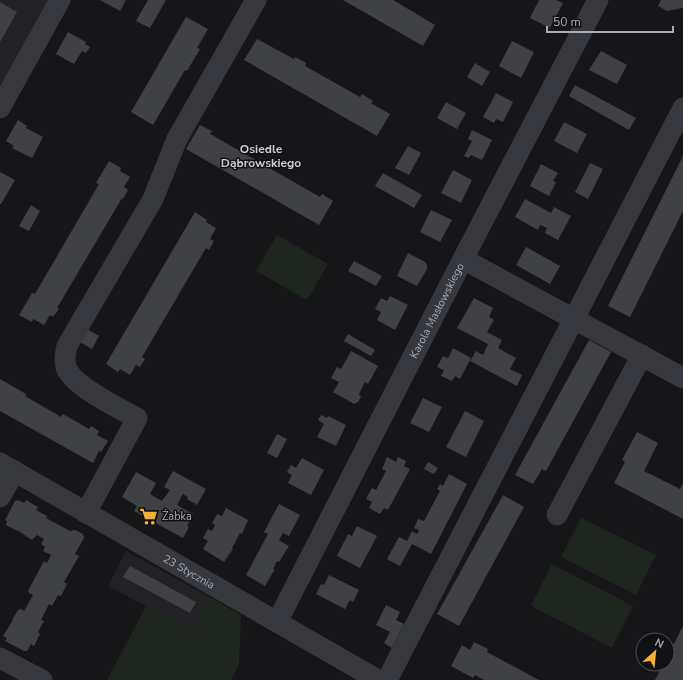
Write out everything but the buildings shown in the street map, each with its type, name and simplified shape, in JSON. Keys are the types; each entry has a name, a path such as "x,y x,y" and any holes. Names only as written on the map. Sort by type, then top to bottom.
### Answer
{"street":[{"path":"0,108 60,0"},
{"path":"86,513 137,418 88,390 75,380 66,368 64,356 68,346 153,199 177,139 256,0"},
{"name":"Karola Masłowskiego","path":"277,622 598,0"},
{"path":"387,680 683,108"},
{"path":"463,259 683,378"},
{"path":"557,514 642,355"},
{"path":"0,497 7,467"},
{"name":"23 Stycznia","path":"7,467 378,680"},
{"path":"0,658 42,680"}],"shaded area":[{"path":"0,0 50,0 0,89"},
{"path":"277,235 328,264 307,300 256,271"},
{"path":"581,518 656,555 636,595 561,557"},
{"path":"126,551 208,596 190,630 108,586"},
{"path":"552,564 633,606 612,648 531,606"},
{"path":"208,596 241,615 239,664 231,680 107,680 146,606 190,630"}],"place":[{"name":"Żabka","path":"149,516"}],"district":[{"name":"Osiedle Dąbrowskiego","path":"261,156"}]}
